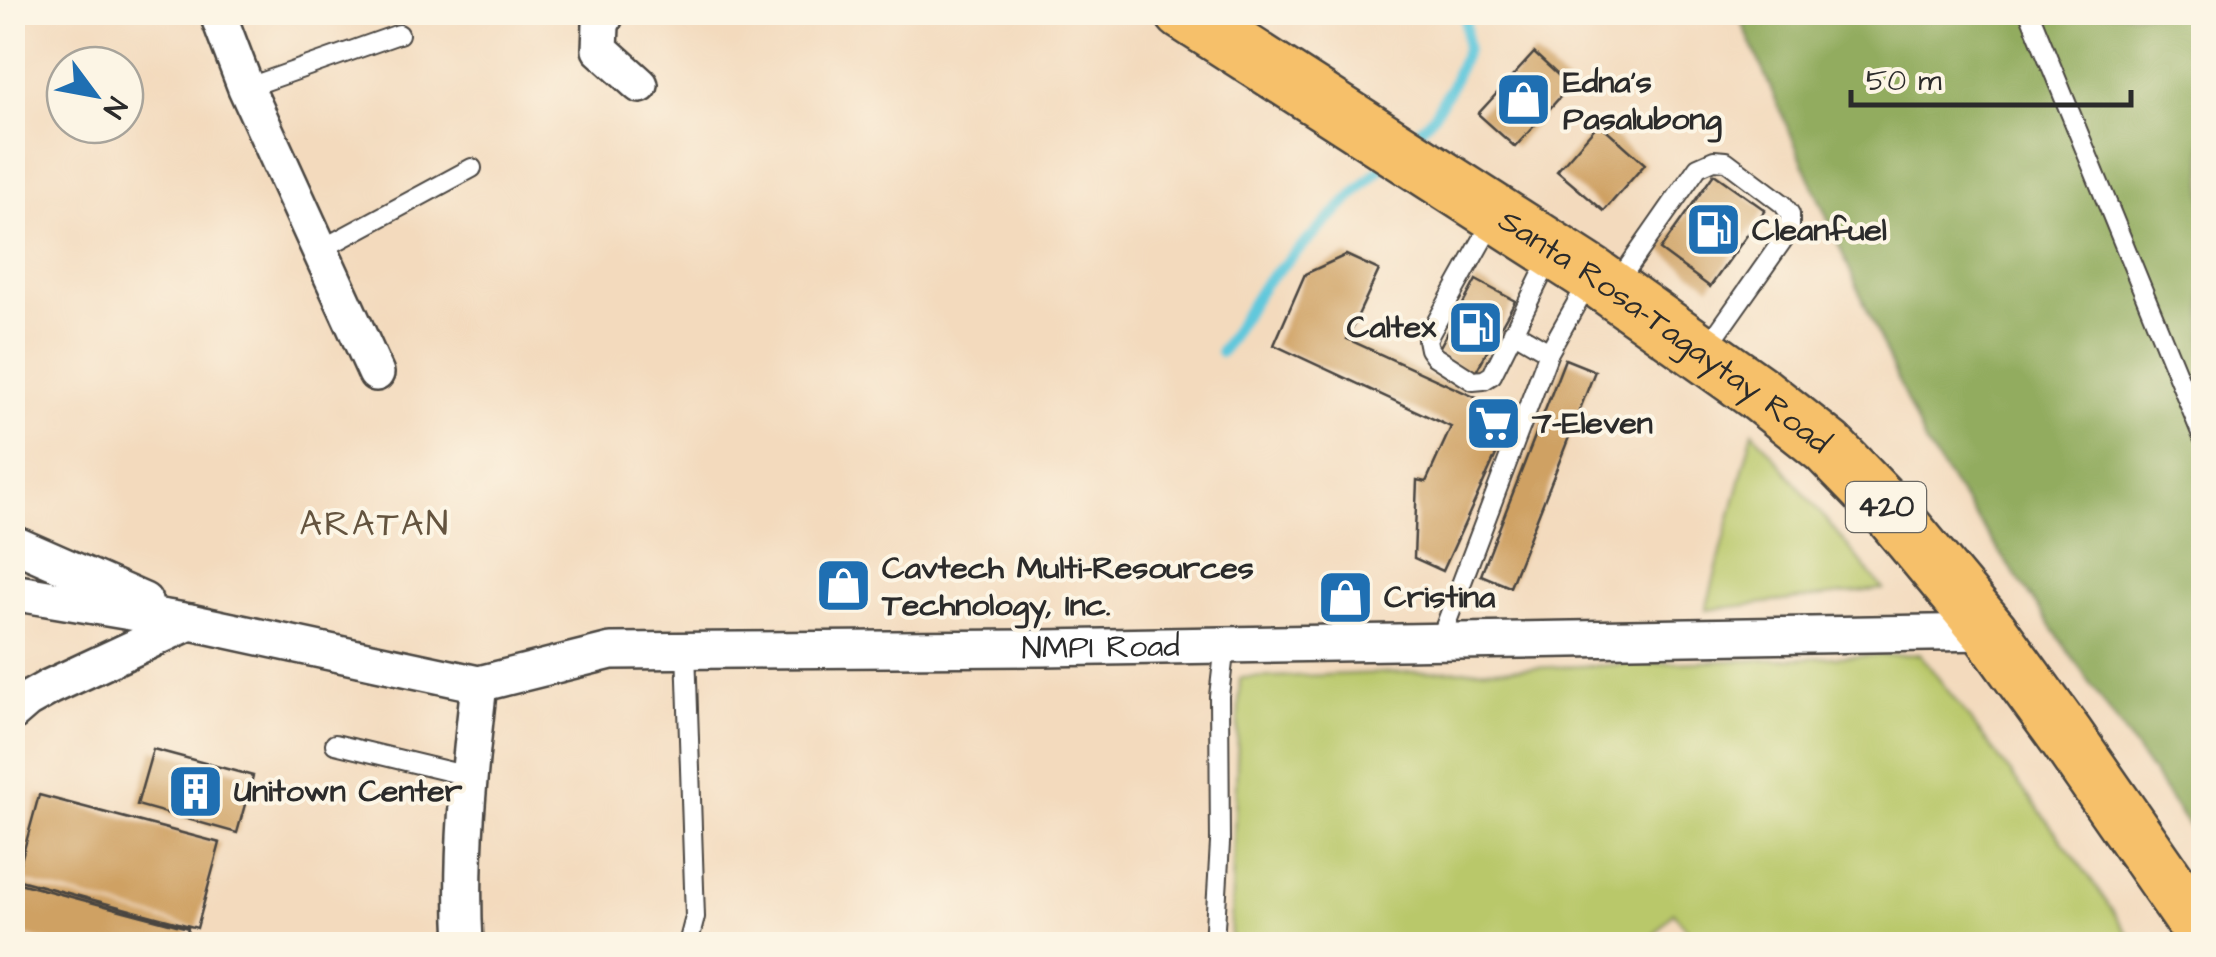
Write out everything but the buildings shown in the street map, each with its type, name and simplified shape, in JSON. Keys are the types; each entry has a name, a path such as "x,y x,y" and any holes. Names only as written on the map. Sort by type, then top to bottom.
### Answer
{"main road":[{"name":"Santa Rosa-Tagaytay Road","path":"1183,12 1586,272 1703,353 1828,448 1892,514 1990,632 2204,935"}],"street":[{"path":"217,12 246,88 376,373"},
{"path":"607,12 601,25 600,49 640,84"},
{"path":"12,543 190,622"},
{"path":"12,592 190,622 479,684 464,845 465,944"},
{"path":"12,714 26,700 50,687 190,622"},
{"name":"NMPI Road","path":"479,684 610,651 1990,632"}],"lane":[{"path":"2029,12 2202,432"},
{"path":"246,88 399,34"},
{"path":"1478,202 1428,339 1434,356 1474,381 1492,375 1513,331 1586,272 1698,167 1714,160 1726,161 1783,204 1790,214 1790,230 1703,353"},
{"path":"320,250 472,168"},
{"path":"1440,640 1549,352 1586,272"},
{"path":"1513,331 1549,352"},
{"path":"1214,944 1220,843 1219,696 1225,645"},
{"path":"686,650 696,917 688,944"},
{"path":"335,744 468,776"}],"green space":[{"path":"1738,13 2203,13 2203,847 1926,445"},
{"path":"1753,431 1883,589 1706,610"},
{"path":"1920,654 2088,875 2135,944 1699,944 1673,912 1646,944 1230,944 1240,678"}],"waterway":[{"path":"1409,140 1432,117 1450,89 1467,48 1465,12"},
{"path":"1221,352 1264,284 1389,160"}],"place":[{"name":"Edna's Pasalubong","path":"1524,100"},
{"name":"Cleanfuel","path":"1713,230"},
{"name":"Caltex","path":"1475,327"},
{"name":"7-Eleven","path":"1493,423"},
{"name":"Cavtech Multi-Resources Technology, Inc.","path":"843,586"},
{"name":"Cristina","path":"1345,597"},
{"name":"Unitown Center","path":"195,791"}],"district":[{"name":"ARATAN","path":"375,524"}]}
